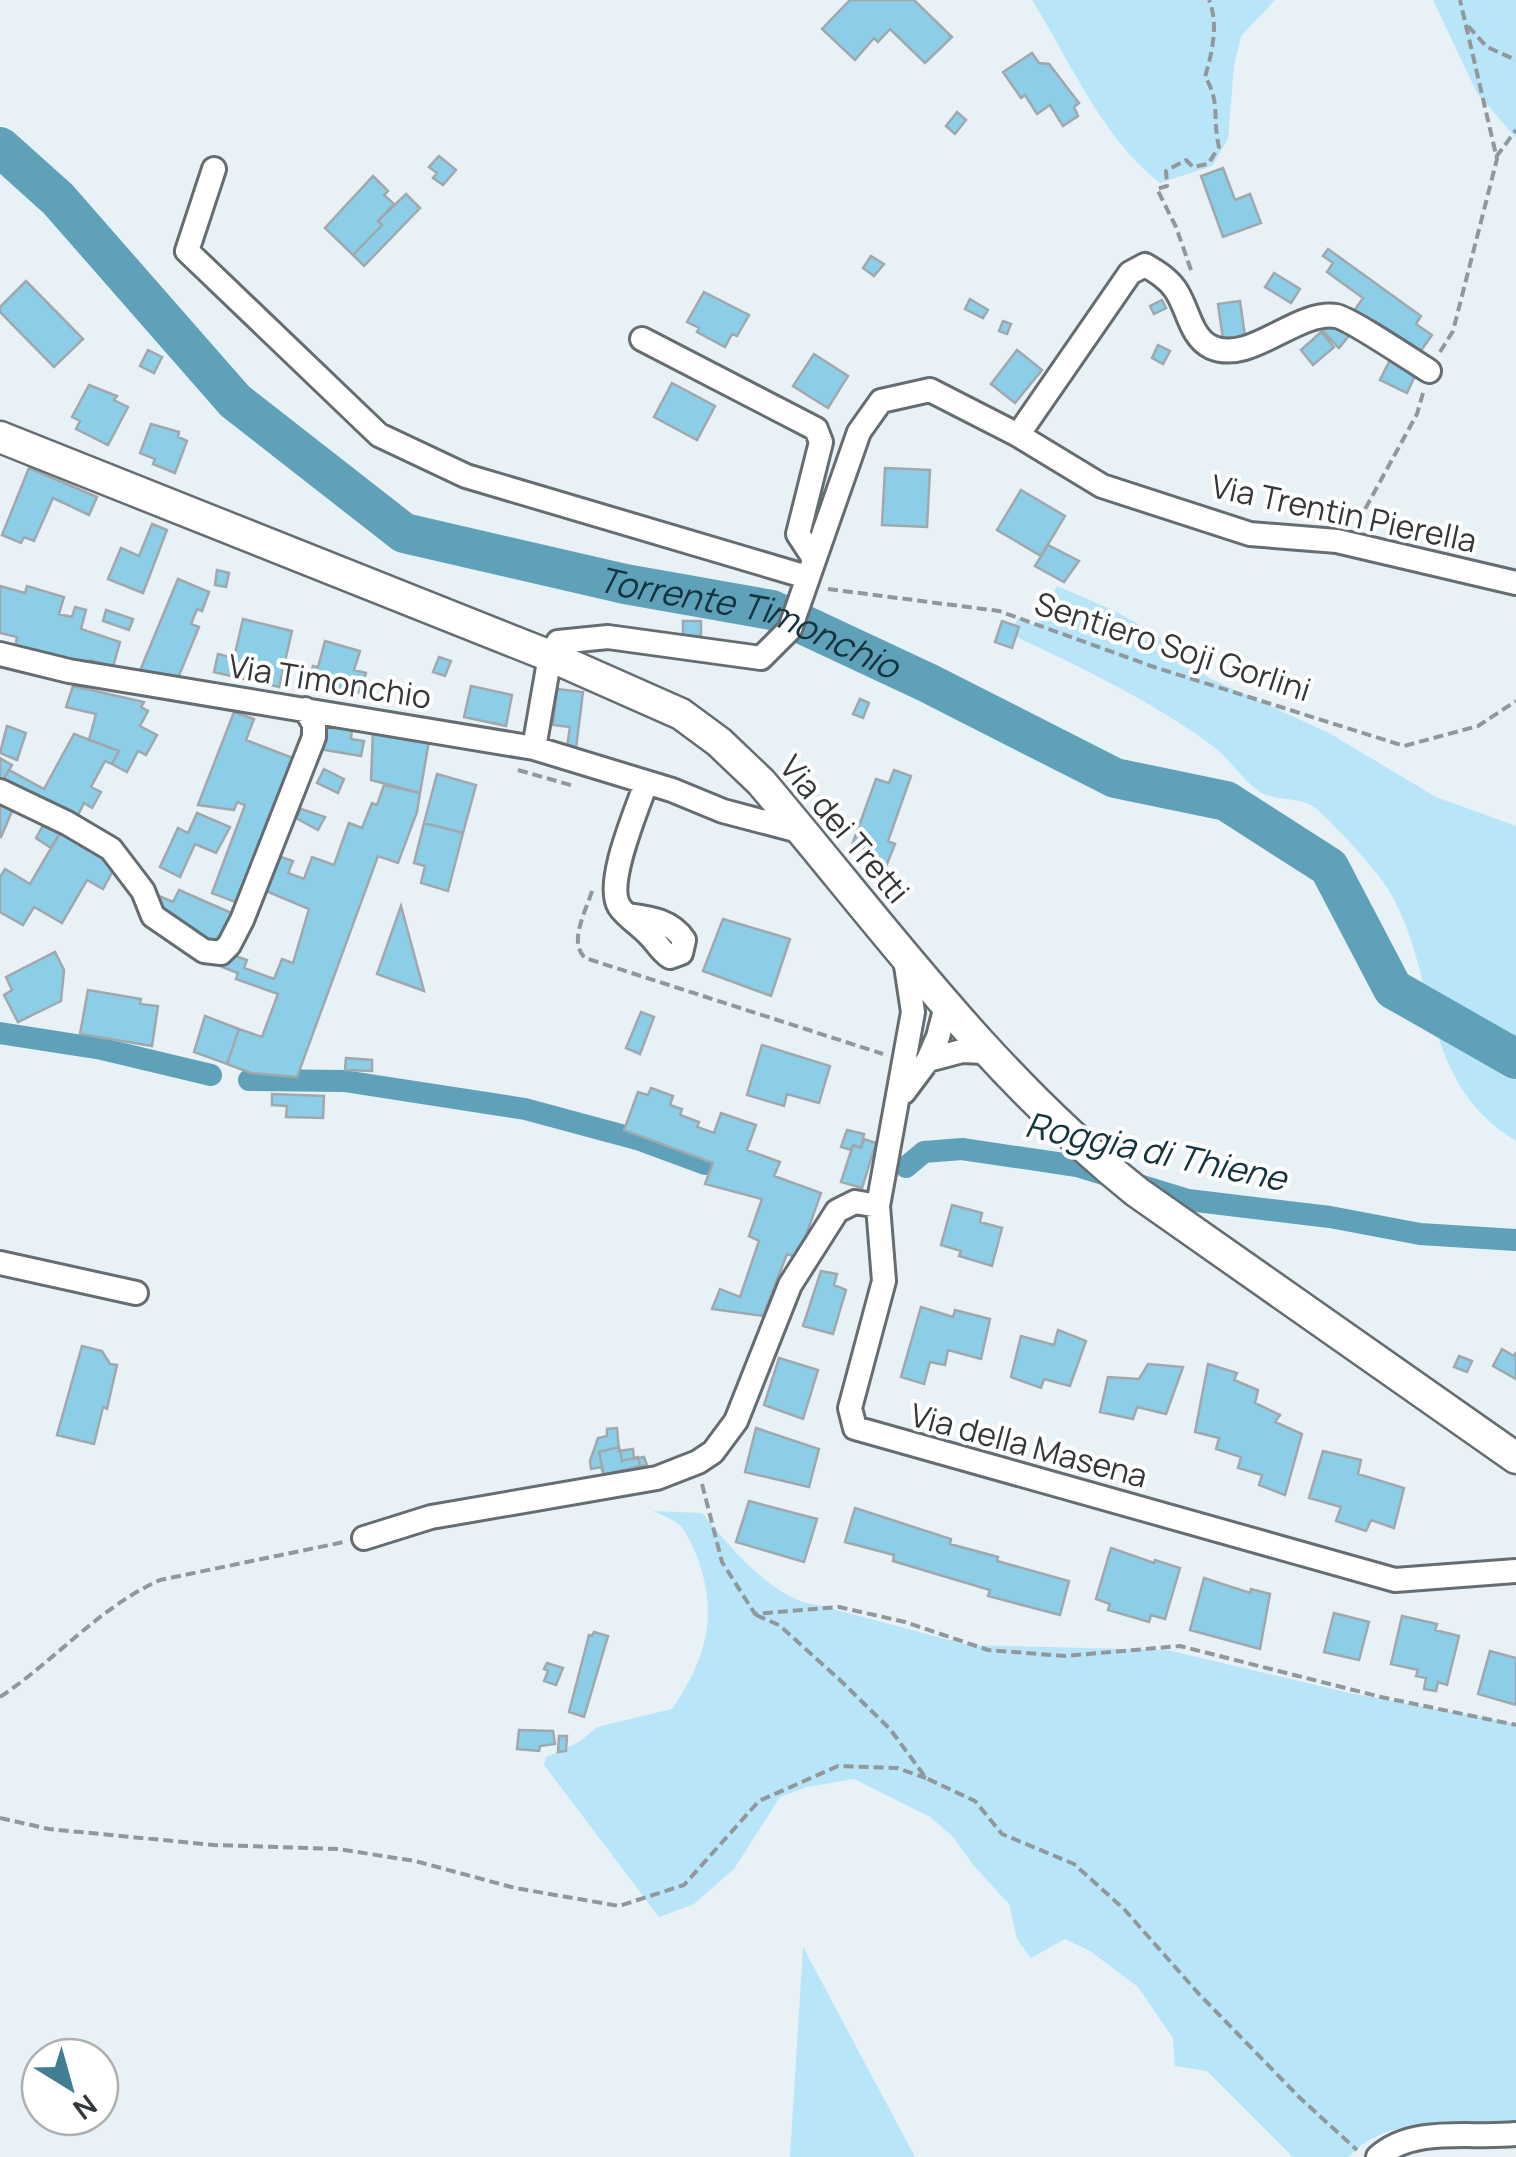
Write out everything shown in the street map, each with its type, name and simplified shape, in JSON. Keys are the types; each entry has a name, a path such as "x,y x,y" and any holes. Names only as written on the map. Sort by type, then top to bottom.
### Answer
{"street":[{"path":"214,168 187,252 379,435 466,476 806,578"},
{"path":"1018,434 1130,273 1146,265 1164,276 1178,292 1198,336 1211,347 1233,352 1315,319 1338,316 1430,371"},
{"name":"Via Trentin Pierella","path":"642,338 816,429 821,442 798,534 806,578"},
{"name":"Via Trentin Pierella","path":"550,656 558,642 608,638 761,658 790,629 859,432 881,401 930,390 1018,434 1102,486 1250,534 1337,541 1516,582"},
{"name":"Via dei Tretti","path":"0,437 550,656 681,714 740,761 984,1052 1044,1112 1136,1192 1516,1458"},
{"name":"Via Timonchio","path":"0,654 69,671 534,748 722,811 803,832"},
{"path":"534,748 550,656"},
{"path":"0,791 111,848 142,891 153,916 204,951 220,953 230,945 242,920 314,737 314,724 306,709"},
{"path":"627,914 615,895 616,876 646,783"},
{"name":"Via della Masena","path":"904,956 913,1012 878,1206 884,1281 850,1416 855,1428 1395,1580 1516,1571"},
{"name":"Via della Masena","path":"904,1066 920,1028 946,1006"},
{"name":"Via della Masena","path":"899,1100 928,1060 946,1006"},
{"path":"928,1060 962,1050 984,1052"},
{"path":"364,1538 431,1517 657,1478 698,1462 713,1452 736,1421 790,1285 837,1211 855,1202 878,1206"},
{"path":"0,1263 136,1292"},
{"path":"1378,2157 1393,2146 1416,2138 1516,2134"}],"path":[{"path":"1178,292 1187,292 1193,284 1189,260 1157,189 1167,186 1166,171 1186,160 1192,167 1208,164 1219,147 1214,128 1217,96 1205,77 1213,52 1213,10 1209,0"},
{"path":"1460,0 1496,157"},
{"path":"1466,25 1487,47 1516,60"},
{"path":"1337,541 1357,524 1417,414 1430,371 1453,331 1496,157 1516,130"},
{"name":"Sentiero Soji Gorlini","path":"806,578 999,611 1154,667 1404,746 1478,726 1516,701"},
{"path":"713,1452 703,1473 702,1490 722,1562 755,1614 778,1625 841,1681 890,1728 926,1778"},
{"path":"0,1697 112,1606 160,1580 364,1538"},
{"path":"755,1614 838,1607 905,1622 988,1650 1065,1656 1180,1646 1381,1697 1516,1725"},
{"path":"0,1818 49,1829 214,1845 338,1849 415,1861 515,1888 620,1906 684,1885 759,1801 838,1766 896,1768 975,1801 1002,1834 1074,1864 1124,1909 1198,1994 1298,2096 1364,2157"}],"shaded area":[{"path":"1032,0 1275,0 1241,36 1234,66 1228,139 1212,166 1160,183 1139,165 1088,98"},
{"path":"1433,0 1516,0 1516,138 1477,93"},
{"path":"1057,586 1154,633 1209,678 1329,733 1436,797 1516,826 1516,1141 1484,1117 1462,1089 1446,1057 1416,956 1388,889 1328,819 1311,805 1260,792 1217,749 1162,712 1010,634 1018,618 1037,626"},
{"path":"653,1511 702,1513 754,1570 802,1602 968,1645 1167,1650 1350,1693 1516,1724 1516,2121 1406,2127 1366,2142 1349,2157 1293,2157 1207,2071 1175,2066 1173,2038 1138,1987 1090,1951 1065,1939 1031,1958 1017,1939 1009,1904 953,1837 930,1817 854,1779 807,1787 780,1797 734,1869 694,1904 659,1917 544,1765 546,1757 579,1742 597,1727 672,1709 693,1674 708,1620 705,1582 681,1526"},
{"path":"803,1947 915,2157 790,2157"}],"building":[{"path":"850,0 914,0 952,37 925,63 890,29 878,42 874,38 855,60 822,29"},
{"path":"1032,53 1039,63 1049,64 1079,103 1074,107 1078,116 1063,126 1050,105 1037,114 1003,72"},
{"path":"957,112 966,120 955,134 946,126"},
{"path":"439,156 456,170 443,185 433,178 437,173 429,167"},
{"path":"1223,168 1235,200 1250,194 1261,223 1223,237 1201,176"},
{"path":"373,176 394,204 378,221 382,225 353,255 325,228"},
{"path":"406,194 420,208 364,266 353,255 382,225 378,221"},
{"path":"1328,249 1421,316 1416,324 1432,335 1415,359 1352,314 1363,298 1327,272 1333,263 1323,256"},
{"path":"871,256 884,264 874,276 863,268"},
{"path":"1274,273 1300,289 1291,303 1265,287"},
{"path":"26,281 83,339 54,367 0,312 0,307"},
{"path":"704,292 749,315 725,347 687,322"},
{"path":"970,299 988,310 983,318 965,309"},
{"path":"1162,300 1166,308 1154,314 1150,306"},
{"path":"1240,301 1245,336 1223,339 1218,304"},
{"path":"1003,321 1011,324 1007,334 999,331"},
{"path":"1330,323 1351,333 1339,348 1321,329"},
{"path":"1321,332 1334,347 1313,365 1301,350"},
{"path":"1158,345 1170,351 1163,364 1152,358"},
{"path":"148,350 162,357 154,373 140,366"},
{"path":"1017,350 1042,370 1015,403 991,384"},
{"path":"814,354 848,376 828,408 793,386"},
{"path":"1392,356 1418,369 1407,393 1380,380"},
{"path":"672,383 715,406 697,440 654,417"},
{"path":"89,385 117,396 114,400 128,407 108,445 76,429 80,421 72,417"},
{"path":"151,424 179,432 178,437 187,441 175,473 153,464 155,459 140,453"},
{"path":"29,468 97,497 89,515 53,498 34,541 24,537 21,543 2,535"},
{"path":"885,468 930,470 927,527 882,525"},
{"path":"1021,490 1065,516 1041,556 997,530"},
{"path":"152,524 167,530 143,593 108,579 121,548 139,556"},
{"path":"1048,545 1079,561 1064,582 1035,566"},
{"path":"217,570 229,573 226,587 215,585"},
{"path":"178,579 209,592 202,611 197,609 191,624 199,627 176,683 137,678"},
{"path":"0,586 25,593 27,586 64,597 59,614 72,617 75,607 86,610 81,629 120,642 113,667 15,648 17,637 0,633"},
{"path":"106,610 133,619 129,630 103,621"},
{"path":"243,619 292,631 279,687 214,672 218,654 234,658"},
{"path":"683,621 701,621 701,636 683,636"},
{"path":"1002,621 1019,627 1012,648 995,642"},
{"path":"325,641 360,651 354,670 366,673 360,693 308,683 313,666 318,667"},
{"path":"439,657 451,661 445,676 433,672"},
{"path":"73,686 144,702 141,707 148,711 140,726 157,735 146,755 138,751 127,772 112,764 119,751 89,740 96,714 66,707"},
{"path":"471,686 512,695 506,726 464,717"},
{"path":"557,689 583,692 576,748 567,747 570,727 553,725"},
{"path":"860,699 869,703 863,718 853,714"},
{"path":"234,712 254,719 246,740 298,760 243,905 212,893 245,805 237,802 234,810 198,805"},
{"path":"324,723 352,728 351,739 364,741 361,756 319,749"},
{"path":"7,726 26,733 17,760 0,753"},
{"path":"373,730 429,741 420,793 371,780"},
{"path":"74,734 119,751 112,764 105,761 91,787 101,792 92,808 84,803 74,823 1,784 9,770 44,789"},
{"path":"0,758 12,765 1,784 0,783"},
{"path":"324,769 344,779 338,793 317,783"},
{"path":"894,770 911,776 888,841 895,844 885,869 870,863 874,852 852,845 876,779 889,783"},
{"path":"437,774 476,785 463,833 424,823"},
{"path":"384,785 420,793 417,812 398,863 378,856 297,1077 251,1073 227,1064 239,1029 262,1037 278,994 236,979 238,973 222,967 227,953 247,960 244,968 274,979 282,959 293,963 309,909 259,888 272,854 293,861 288,873 304,879 312,857 334,865 349,823 362,828"},
{"path":"0,797 15,804 1,837 0,836"},
{"path":"301,809 325,817 318,830 296,818"},
{"path":"197,813 230,827 216,853 195,844 180,877 160,867 178,828 188,833"},
{"path":"46,820 62,830 51,848 36,838"},
{"path":"424,823 463,833 448,891 421,883 425,866 414,863"},
{"path":"63,828 97,849 115,867 103,889 87,880 62,923 34,907 23,925 0,912 0,877 5,869 30,884"},
{"path":"179,890 236,915 223,946 161,915 157,895 173,902"},
{"path":"401,906 424,991 377,974"},
{"path":"723,919 790,939 771,996 703,971"},
{"path":"55,952 64,970 61,1001 18,1022 4,995 12,990 6,977"},
{"path":"88,990 141,999 140,1004 158,1006 152,1046 80,1034"},
{"path":"641,1012 654,1017 640,1054 626,1048"},
{"path":"205,1016 239,1029 227,1064 194,1052"},
{"path":"762,1045 830,1066 819,1103 787,1094 784,1106 747,1095"},
{"path":"346,1058 372,1060 372,1071 345,1070"},
{"path":"651,1088 673,1096 670,1105 682,1109 680,1115 714,1133 721,1113 756,1125 747,1150 780,1162 774,1176 821,1193 798,1258 787,1254 763,1316 712,1309 720,1289 740,1297 759,1241 749,1236 762,1199 705,1184 713,1163 624,1130 638,1092 648,1095"},
{"path":"272,1094 324,1096 323,1118 286,1117 287,1106 272,1105"},
{"path":"847,1130 864,1134 861,1148 841,1147"},
{"path":"864,1139 876,1143 862,1188 841,1182 853,1145 861,1148"},
{"path":"952,1205 982,1213 980,1222 1002,1228 992,1266 959,1256 961,1251 941,1245"},
{"path":"821,1271 837,1274 834,1285 846,1290 833,1334 803,1326"},
{"path":"921,1307 953,1317 955,1310 990,1319 981,1359 948,1350 945,1365 930,1362 924,1384 901,1377"},
{"path":"1058,1330 1086,1341 1070,1386 1044,1379 1041,1388 1011,1377 1021,1336 1054,1345"},
{"path":"82,1346 102,1351 110,1364 117,1365 94,1444 57,1435"},
{"path":"1502,1349 1514,1356 1516,1352 1516,1379 1493,1366"},
{"path":"1459,1356 1472,1361 1467,1372 1454,1367"},
{"path":"779,1358 818,1370 803,1419 764,1405"},
{"path":"1148,1364 1183,1367 1166,1414 1137,1407 1133,1419 1100,1412 1108,1377 1139,1379"},
{"path":"1208,1364 1237,1373 1234,1380 1258,1390 1255,1403 1280,1415 1275,1422 1302,1434 1285,1495 1259,1485 1262,1475 1238,1468 1241,1457 1216,1449 1219,1438 1195,1432"},
{"path":"617,1428 619,1451 633,1449 634,1459 644,1457 647,1465 604,1475 601,1467 591,1469 590,1461 598,1438 607,1436 607,1429"},
{"path":"756,1428 819,1449 809,1487 745,1472"},
{"path":"619,1447 622,1461 638,1457 640,1466 604,1475 599,1452"},
{"path":"1323,1451 1361,1460 1358,1474 1404,1488 1394,1528 1371,1520 1366,1531 1336,1521 1341,1507 1309,1498"},
{"path":"749,1501 817,1519 804,1562 736,1542"},
{"path":"855,1508 951,1539 950,1544 998,1557 997,1561 1069,1581 1060,1615 988,1596 990,1590 893,1561 894,1555 845,1542"},
{"path":"1111,1548 1180,1568 1165,1619 1151,1615 1149,1622 1108,1610 1110,1604 1096,1599"},
{"path":"1204,1578 1250,1593 1251,1589 1270,1594 1260,1649 1190,1630"},
{"path":"1334,1613 1369,1622 1359,1660 1324,1652"},
{"path":"1402,1616 1437,1624 1435,1630 1459,1636 1447,1685 1438,1682 1436,1691 1424,1689 1426,1678 1416,1676 1418,1670 1391,1664"},
{"path":"594,1632 608,1636 584,1717 569,1712 589,1635"},
{"path":"1490,1651 1516,1658 1516,1705 1478,1694"},
{"path":"547,1663 563,1668 556,1685 544,1681"},
{"path":"519,1730 553,1731 555,1744 540,1746 539,1751 517,1749"},
{"path":"559,1736 567,1736 566,1751 558,1752"}],"waterway":[{"name":"Torrente Timonchio","path":"0,147 58,199 235,401 404,533 625,584 772,610 928,683 1115,778 1226,801 1329,867 1393,989 1516,1059"},
{"name":"Roggia di Thiene","path":"0,1033 102,1049 211,1075"},
{"name":"Roggia di Thiene","path":"249,1080 344,1081 525,1109 640,1140 705,1164"},
{"name":"Roggia di Thiene","path":"906,1167 924,1152 962,1149 1077,1166 1188,1200 1330,1217 1420,1234 1516,1240"}]}
